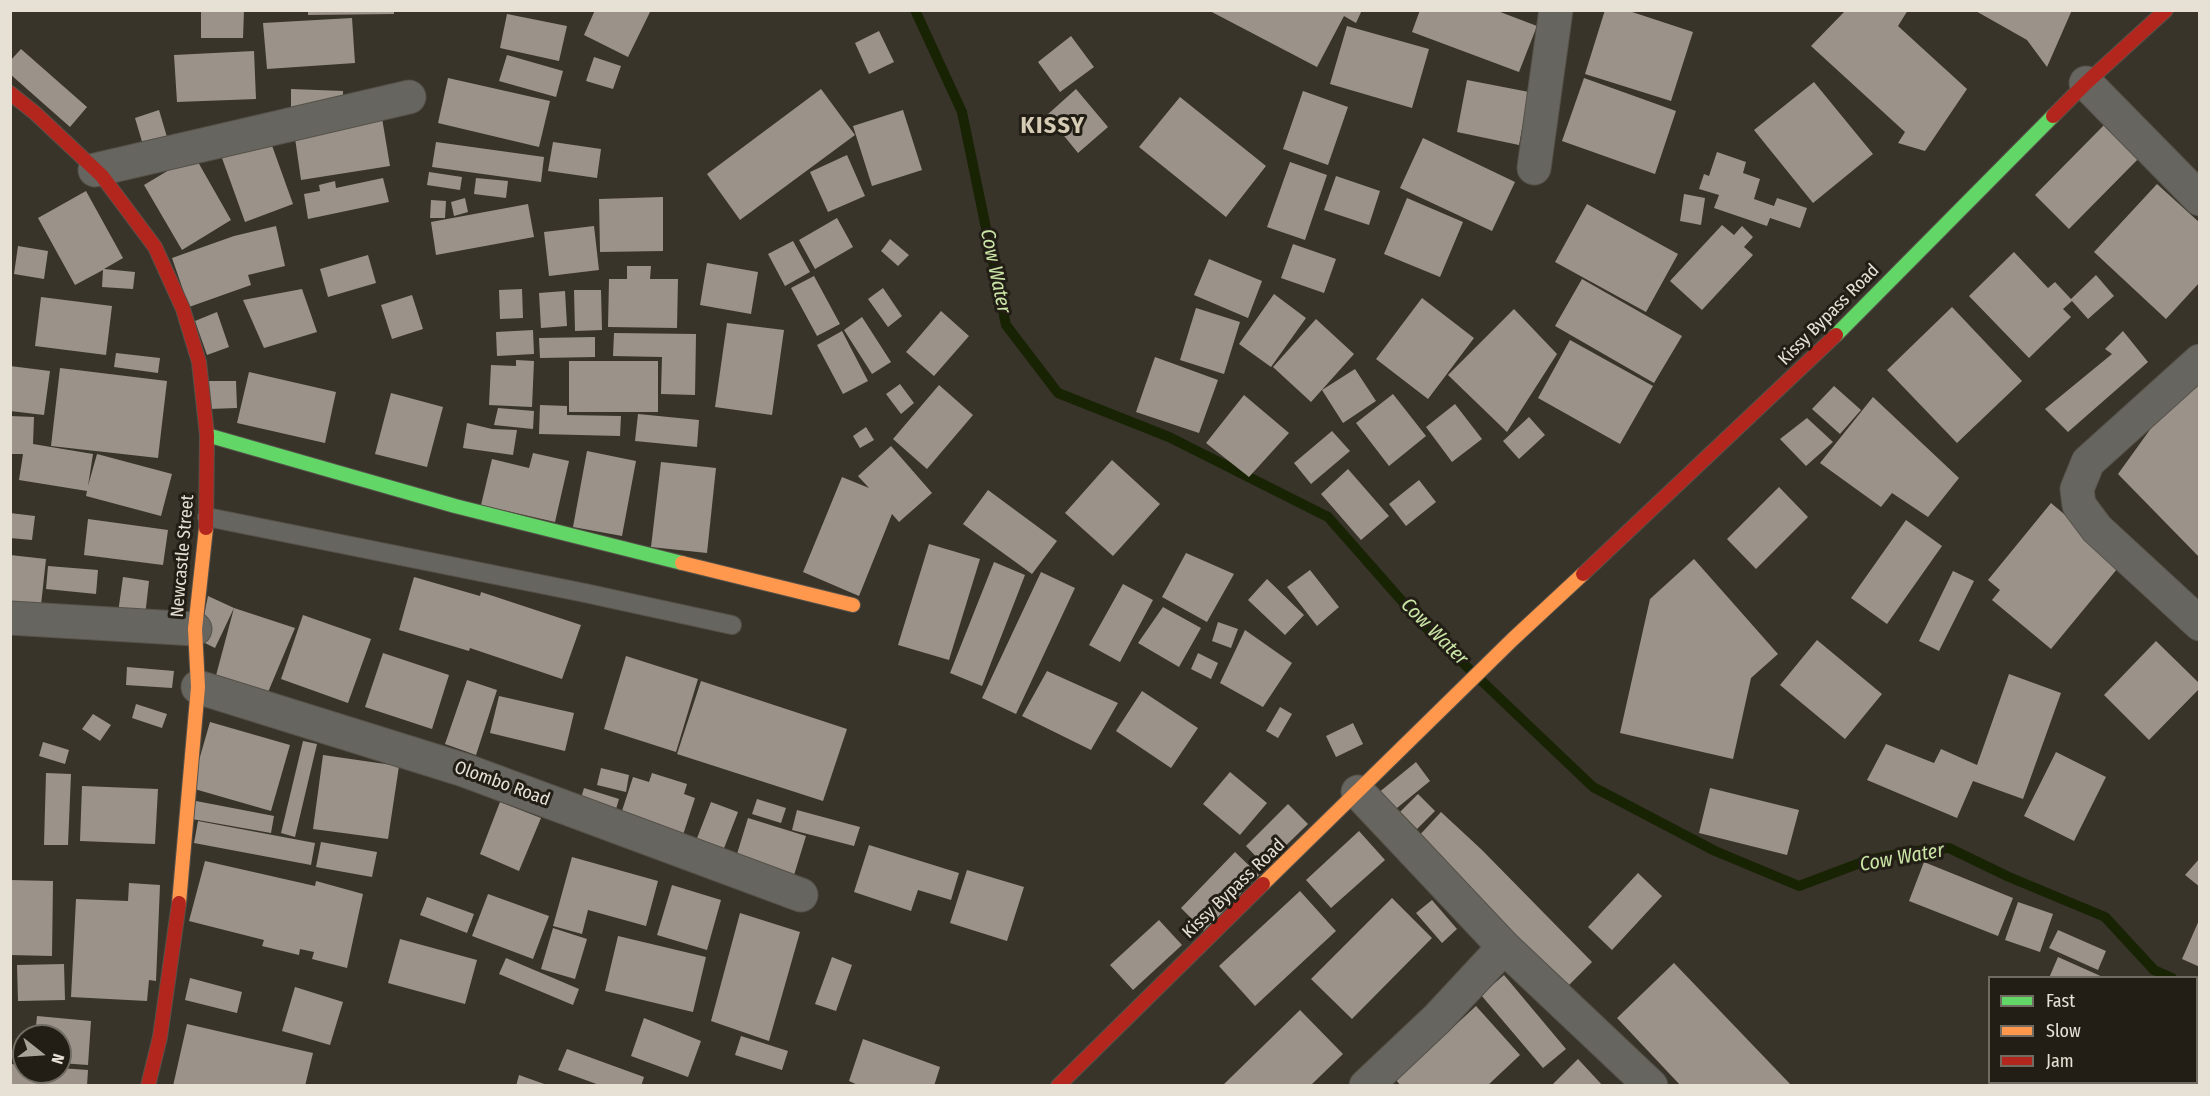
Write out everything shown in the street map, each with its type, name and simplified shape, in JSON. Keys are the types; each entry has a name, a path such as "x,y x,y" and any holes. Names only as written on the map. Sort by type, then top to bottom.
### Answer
{"street":[{"path":"1534,168 1556,10"},
{"name":"Kissy Bypass Road","path":"1058,1086 1514,639 1809,362 2086,83 2166,10"},
{"path":"2086,83 2199,199"},
{"name":"Newcastle Street","path":"10,93 35,113 102,176 155,247 183,309 199,362 207,435 207,517 195,629 198,687 182,887 160,1037 148,1086"},
{"path":"95,170 409,97"},
{"path":"2199,361 2088,462 2077,489 2079,505 2097,529 2199,624"},
{"path":"207,435 456,506 853,605"},
{"path":"10,618 195,629"},
{"name":"Olombo Road","path":"198,687 464,770 801,895"},
{"path":"1358,792 1504,947 1650,1086"},
{"path":"1366,1086 1438,1018 1504,947"}],"lane":[{"path":"207,517 732,625"}],"building":[{"path":"201,10 244,10 243,38 201,38"},
{"path":"308,10 394,10 394,14 308,15"},
{"path":"595,10 651,10 628,57 584,35"},
{"path":"1208,10 1362,10 1356,23 1344,16 1317,67"},
{"path":"1420,10 1495,10 1537,26 1519,72 1412,32"},
{"path":"1605,10 1626,10 1693,32 1671,101 1585,74"},
{"path":"1846,10 1908,10 1898,26 1967,89 1925,151 1898,143 1905,132 1811,46"},
{"path":"1974,10 2072,10 2047,67 2027,40"},
{"path":"507,14 567,26 559,61 500,48"},
{"path":"352,18 355,63 267,69 263,23"},
{"path":"1347,26 1429,49 1412,108 1330,84"},
{"path":"879,31 894,62 869,74 855,43"},
{"path":"1071,36 1094,67 1060,92 1038,62"},
{"path":"21,49 87,107 70,127 10,74 10,61"},
{"path":"254,51 256,99 177,102 174,55"},
{"path":"507,55 563,71 556,97 499,81"},
{"path":"594,57 621,66 613,89 586,81"},
{"path":"448,78 550,101 539,147 438,123"},
{"path":"1584,78 1676,111 1655,174 1562,141"},
{"path":"1467,80 1529,92 1519,145 1457,132"},
{"path":"1814,82 1873,154 1813,203 1754,130"},
{"path":"291,89 343,91 343,108 291,107"},
{"path":"821,89 855,135 740,220 707,174"},
{"path":"1076,89 1108,127 1078,153 1047,115"},
{"path":"1303,91 1348,107 1328,165 1283,149"},
{"path":"1180,97 1266,166 1226,217 1139,147"},
{"path":"159,110 167,137 143,145 135,118"},
{"path":"903,110 922,170 872,186 853,126"},
{"path":"382,118 390,166 301,180 294,131"},
{"path":"2110,119 2144,153 2069,229 2035,195"},
{"path":"1423,138 1515,182 1492,231 1400,188"},
{"path":"270,140 293,204 245,222 222,158"},
{"path":"436,142 544,157 541,182 432,167"},
{"path":"553,142 601,149 597,178 548,171"},
{"path":"1717,152 1746,162 1743,173 1760,179 1754,199 1774,206 1777,198 1807,208 1800,228 1770,218 1767,226 1714,208 1719,195 1699,189 1704,174 1709,176"},
{"path":"194,155 231,220 182,250 144,185"},
{"path":"847,155 865,196 828,212 810,172"},
{"path":"1290,162 1327,175 1305,240 1267,227"},
{"path":"429,172 462,177 460,190 427,185"},
{"path":"1336,176 1380,191 1369,225 1324,210"},
{"path":"383,178 389,202 308,219 304,194 320,191 319,185 335,181 336,188"},
{"path":"476,178 508,181 506,198 474,194"},
{"path":"2157,184 2200,223 2200,282 2166,319 2094,252"},
{"path":"86,191 123,258 104,269 135,272 133,289 102,287 103,270 75,285 38,218"},
{"path":"1684,194 1705,198 1701,225 1680,221"},
{"path":"663,197 663,251 600,252 599,199"},
{"path":"465,198 468,212 454,216 451,202"},
{"path":"1407,198 1463,222 1440,277 1384,254"},
{"path":"431,200 446,201 445,218 430,218"},
{"path":"528,204 534,237 436,255 431,222"},
{"path":"1587,204 1678,254 1646,312 1555,262"},
{"path":"837,218 853,247 815,269 799,240"},
{"path":"1722,225 1734,235 1742,226 1753,237 1744,247 1753,255 1702,310 1670,281"},
{"path":"276,226 285,266 248,275 251,285 189,307 172,258 234,236"},
{"path":"594,226 599,270 549,276 544,232"},
{"path":"890,239 909,255 898,266 881,251"},
{"path":"793,241 810,272 785,286 768,254"},
{"path":"1293,244 1336,259 1324,293 1281,278"},
{"path":"18,246 48,251 44,279 14,274"},
{"path":"2014,252 2048,288 2055,282 2071,299 2096,275 2114,296 2088,319 2072,301 2063,309 2071,317 2029,358 1969,296"},
{"path":"368,255 376,283 328,297 320,269"},
{"path":"1209,259 1262,281 1248,318 1194,295"},
{"path":"707,263 758,272 751,314 700,305"},
{"path":"627,266 651,266 650,279 678,279 677,328 608,327 609,279 627,279"},
{"path":"814,276 840,324 817,336 791,288"},
{"path":"1582,279 1682,336 1654,383 1555,326"},
{"path":"883,288 902,316 888,327 868,299"},
{"path":"302,289 317,332 264,348 243,300"},
{"path":"522,289 523,318 500,319 499,290"},
{"path":"574,290 601,290 602,330 575,331"},
{"path":"565,291 567,326 541,328 539,293"},
{"path":"1274,294 1306,318 1271,367 1239,344"},
{"path":"412,295 423,329 392,339 381,305"},
{"path":"41,297 112,306 106,355 35,346"},
{"path":"1422,298 1474,338 1428,399 1376,359"},
{"path":"1952,307 2022,381 1957,443 1887,370"},
{"path":"1196,308 1240,322 1224,374 1180,360"},
{"path":"1514,309 1557,354 1507,432 1448,375"},
{"path":"941,311 969,336 934,376 906,352"},
{"path":"217,312 229,347 207,355 195,321"},
{"path":"862,317 891,362 872,374 844,330"},
{"path":"1316,319 1354,354 1311,402 1273,367"},
{"path":"727,323 784,330 772,415 715,407"},
{"path":"533,330 534,354 497,356 496,332"},
{"path":"842,331 868,381 843,394 817,345"},
{"path":"2123,331 2148,362 2068,432 2045,409 2112,354 2105,349"},
{"path":"614,333 696,334 695,395 661,394 662,357 613,356"},
{"path":"595,337 595,357 540,358 539,338"},
{"path":"1570,340 1653,386 1620,444 1538,398"},
{"path":"116,353 160,358 158,373 114,367"},
{"path":"1155,357 1218,380 1199,433 1136,412"},
{"path":"516,360 534,361 532,407 489,405 491,365 516,366"},
{"path":"569,361 658,361 658,412 569,412"},
{"path":"10,366 50,371 44,415 10,411"},
{"path":"60,368 167,381 158,458 51,446"},
{"path":"1355,369 1376,401 1343,423 1322,390"},
{"path":"249,372 336,392 325,443 237,423"},
{"path":"2200,374 2200,558 2118,474 2162,413"},
{"path":"208,381 236,381 237,408 209,409"},
{"path":"900,384 914,403 901,414 886,394"},
{"path":"939,385 973,415 927,469 893,439"},
{"path":"1834,386 1861,410 1840,434 1812,409"},
{"path":"391,393 443,407 427,467 375,454"},
{"path":"1393,394 1426,436 1389,466 1356,423"},
{"path":"1244,395 1289,433 1249,477 1206,443"},
{"path":"1873,397 1959,478 1928,517 1892,493 1881,507 1820,463"},
{"path":"1455,404 1482,439 1452,462 1426,427"},
{"path":"540,405 567,406 567,415 621,416 620,436 539,434"},
{"path":"498,408 534,411 533,429 494,425"},
{"path":"638,414 699,420 697,447 635,441"},
{"path":"10,416 34,417 33,444 93,454 88,486 97,454 172,474 161,516 86,496 87,491 19,480 23,454 10,454"},
{"path":"1529,417 1545,435 1519,459 1503,441"},
{"path":"1807,418 1833,442 1806,466 1780,439"},
{"path":"467,423 492,429 517,430 513,455 463,448"},
{"path":"866,427 874,440 860,448 853,436"},
{"path":"1332,431 1350,451 1311,484 1294,463"},
{"path":"891,446 932,493 899,522 892,514 859,596 803,572 842,477 869,488 858,476"},
{"path":"587,451 636,461 622,536 573,527"},
{"path":"533,453 569,461 555,522 481,505 492,459 529,468"},
{"path":"1112,460 1160,504 1113,556 1065,513"},
{"path":"661,462 716,468 707,553 651,547"},
{"path":"1348,469 1389,516 1361,540 1321,494"},
{"path":"1419,480 1436,502 1406,526 1389,504"},
{"path":"1779,487 1808,517 1756,569 1727,539"},
{"path":"988,490 1057,541 1032,574 963,524"},
{"path":"2051,503 2122,563 2051,649 1992,600 2000,590 1988,580"},
{"path":"10,513 35,516 32,540 10,538"},
{"path":"88,519 168,530 163,565 84,555"},
{"path":"1906,520 1942,546 1887,624 1851,598"},
{"path":"929,544 980,559 949,660 898,645"},
{"path":"1186,553 1234,574 1207,622 1162,597"},
{"path":"10,555 46,559 41,605 10,601"},
{"path":"1694,559 1778,654 1751,678 1733,759 1620,733 1650,599"},
{"path":"994,562 1025,575 982,686 950,673"},
{"path":"48,566 98,570 96,594 46,589"},
{"path":"1310,570 1339,607 1317,626 1287,587"},
{"path":"1953,571 1974,581 1939,651 1919,641"},
{"path":"1041,572 1075,588 1016,714 982,698"},
{"path":"123,577 149,581 145,616 118,613"},
{"path":"414,577 480,596 481,592 581,625 562,679 470,648 469,651 399,630"},
{"path":"1267,579 1304,615 1285,635 1248,600"},
{"path":"1123,584 1153,600 1120,662 1089,645"},
{"path":"208,596 234,608 215,648 199,640"},
{"path":"1163,607 1201,628 1179,667 1138,643"},
{"path":"234,608 295,628 266,697 214,683"},
{"path":"303,615 371,639 348,703 281,679"},
{"path":"1218,622 1238,629 1231,648 1212,641"},
{"path":"1245,630 1292,663 1263,707 1220,683"},
{"path":"1817,640 1882,694 1845,739 1780,685"},
{"path":"2156,641 2200,684 2200,688 2149,740 2104,695"},
{"path":"383,653 449,675 432,729 365,707"},
{"path":"1198,653 1218,663 1211,679 1191,669"},
{"path":"626,656 698,679 676,752 604,729"},
{"path":"127,667 174,671 172,688 126,685"},
{"path":"1047,671 1118,703 1091,750 1022,716"},
{"path":"2009,674 2061,693 2023,799 1973,781 1957,818 1867,780 1886,744 1934,763 1941,749 1977,765"},
{"path":"467,680 497,690 476,755 445,744"},
{"path":"701,681 847,729 823,801 677,754"},
{"path":"1142,691 1198,728 1171,768 1116,731"},
{"path":"499,696 574,713 565,751 490,733"},
{"path":"136,704 167,714 162,728 132,718"},
{"path":"1280,707 1292,714 1278,738 1266,731"},
{"path":"93,714 111,725 100,741 82,729"},
{"path":"210,722 290,745 271,811 191,788"},
{"path":"1353,723 1363,744 1336,757 1326,736"},
{"path":"303,741 317,744 295,837 281,833"},
{"path":"43,742 69,750 65,764 39,756"},
{"path":"2056,752 2106,777 2074,841 2024,816"},
{"path":"323,755 399,766 388,839 313,829"},
{"path":"1416,762 1430,781 1392,812 1377,794"},
{"path":"601,768 629,775 626,792 597,785"},
{"path":"1230,772 1267,803 1240,835 1203,804"},
{"path":"46,773 71,774 68,845 44,845"},
{"path":"652,773 687,784 684,794 695,798 682,838 620,817 633,777 649,782"},
{"path":"82,786 158,789 155,844 80,841"},
{"path":"584,788 619,799 614,816 579,805"},
{"path":"1710,788 1799,810 1787,855 1699,833"},
{"path":"1418,794 1435,811 1417,829 1400,812"},
{"path":"757,799 786,808 781,823 752,814"},
{"path":"196,801 274,816 271,833 192,819"},
{"path":"500,802 541,818 519,871 480,854"},
{"path":"711,802 738,812 721,856 694,846"},
{"path":"1288,804 1308,824 1265,866 1246,846"},
{"path":"797,810 860,827 854,846 792,830"},
{"path":"1441,812 1482,850 1592,962 1568,986 1417,838"},
{"path":"748,818 806,836 791,885 733,867"},
{"path":"198,821 315,843 311,865 194,843"},
{"path":"1359,831 1385,860 1331,908 1306,880"},
{"path":"321,842 377,852 372,877 316,867"},
{"path":"869,845 959,873 951,900 918,890 911,911 854,892"},
{"path":"1235,852 1259,875 1204,931 1181,908"},
{"path":"572,857 658,881 646,926 588,910 582,934 553,926"},
{"path":"2200,858 2200,887 2185,875"},
{"path":"205,861 315,886 316,881 363,894 347,968 312,959 314,952 300,949 299,955 262,946 264,940 189,921"},
{"path":"1924,862 2013,898 1998,936 1909,901"},
{"path":"967,870 1024,887 1007,941 950,923"},
{"path":"1638,873 1662,896 1612,950 1588,927"},
{"path":"10,880 53,881 52,956 10,955"},
{"path":"129,883 160,885 156,981 149,980 147,1001 71,997 76,899 128,901"},
{"path":"672,885 721,900 707,950 657,935"},
{"path":"1300,891 1336,931 1255,1006 1219,966"},
{"path":"488,894 549,916 533,959 472,936"},
{"path":"427,897 474,914 467,933 420,915"},
{"path":"1392,898 1432,938 1352,1019 1311,979"},
{"path":"1432,900 1457,929 1442,943 1416,913"},
{"path":"2018,902 2053,914 2040,952 2005,940"},
{"path":"740,913 800,932 769,1041 711,1021"},
{"path":"2200,918 2200,967 2182,959"},
{"path":"1159,920 1182,945 1133,990 1110,965"},
{"path":"553,928 587,939 575,979 541,969"},
{"path":"2058,930 2106,951 2098,970 2049,948"},
{"path":"618,936 706,957 693,1012 605,991"},
{"path":"400,939 477,960 465,1004 388,983"},
{"path":"832,957 852,965 836,1011 815,1004"},
{"path":"2058,957 2101,976 2050,976"},
{"path":"506,958 579,989 573,1005 499,974"},
{"path":"1674,963 1792,1086 1681,1086 1617,1018"},
{"path":"64,964 65,1000 18,1001 17,965"},
{"path":"1504,975 1566,1049 1543,1068 1481,995"},
{"path":"190,978 242,992 237,1013 185,1000"},
{"path":"295,987 343,1002 330,1045 282,1031"},
{"path":"1476,1006 1520,1055 1487,1086 1401,1086 1396,1080"},
{"path":"1300,1010 1343,1054 1310,1086 1222,1086"},
{"path":"37,1016 91,1021 88,1065 72,1064 72,1024 36,1024"},
{"path":"644,1018 701,1041 688,1077 631,1056"},
{"path":"187,1024 313,1053 305,1086 173,1086"},
{"path":"741,1036 788,1051 782,1070 735,1055"},
{"path":"863,1039 940,1067 934,1086 860,1086 849,1081"},
{"path":"567,1049 644,1077 641,1086 602,1086 558,1070"},
{"path":"1578,1059 1603,1086 1551,1086"},
{"path":"10,1064 12,1064 12,1084 72,1084 72,1069 88,1070 87,1086 10,1086"},
{"path":"2198,1074 2200,1075 2200,1086 2145,1086 2144,1084 2198,1084"},
{"path":"519,1075 547,1085 547,1086 516,1086"}],"waterway":[{"name":"Cow Water","path":"915,10 962,112 1006,325 1058,393 1169,437 1328,517 1424,626 1593,787 1715,851 1799,886 1868,860 1915,851 1949,848 2009,877 2105,917 2154,970 2168,976"}],"traffic: fast":[{"path":"1836,335 2053,116"},
{"path":"207,435 455,506 682,563"}],"traffic: slow":[{"path":"179,903 198,687 195,629 206,528"},
{"path":"682,563 853,605"},
{"path":"1263,884 1513,639 1583,574"}],"traffic: jam":[{"path":"2053,116 2166,10"},
{"path":"10,93 35,113 102,176 155,247 183,309 199,362 207,435 206,528"},
{"path":"1583,574 1836,335"},
{"path":"1058,1086 1263,884"},
{"path":"148,1086 160,1037 179,903"}],"district":[{"name":"KISSY","path":"1053,126"}]}
